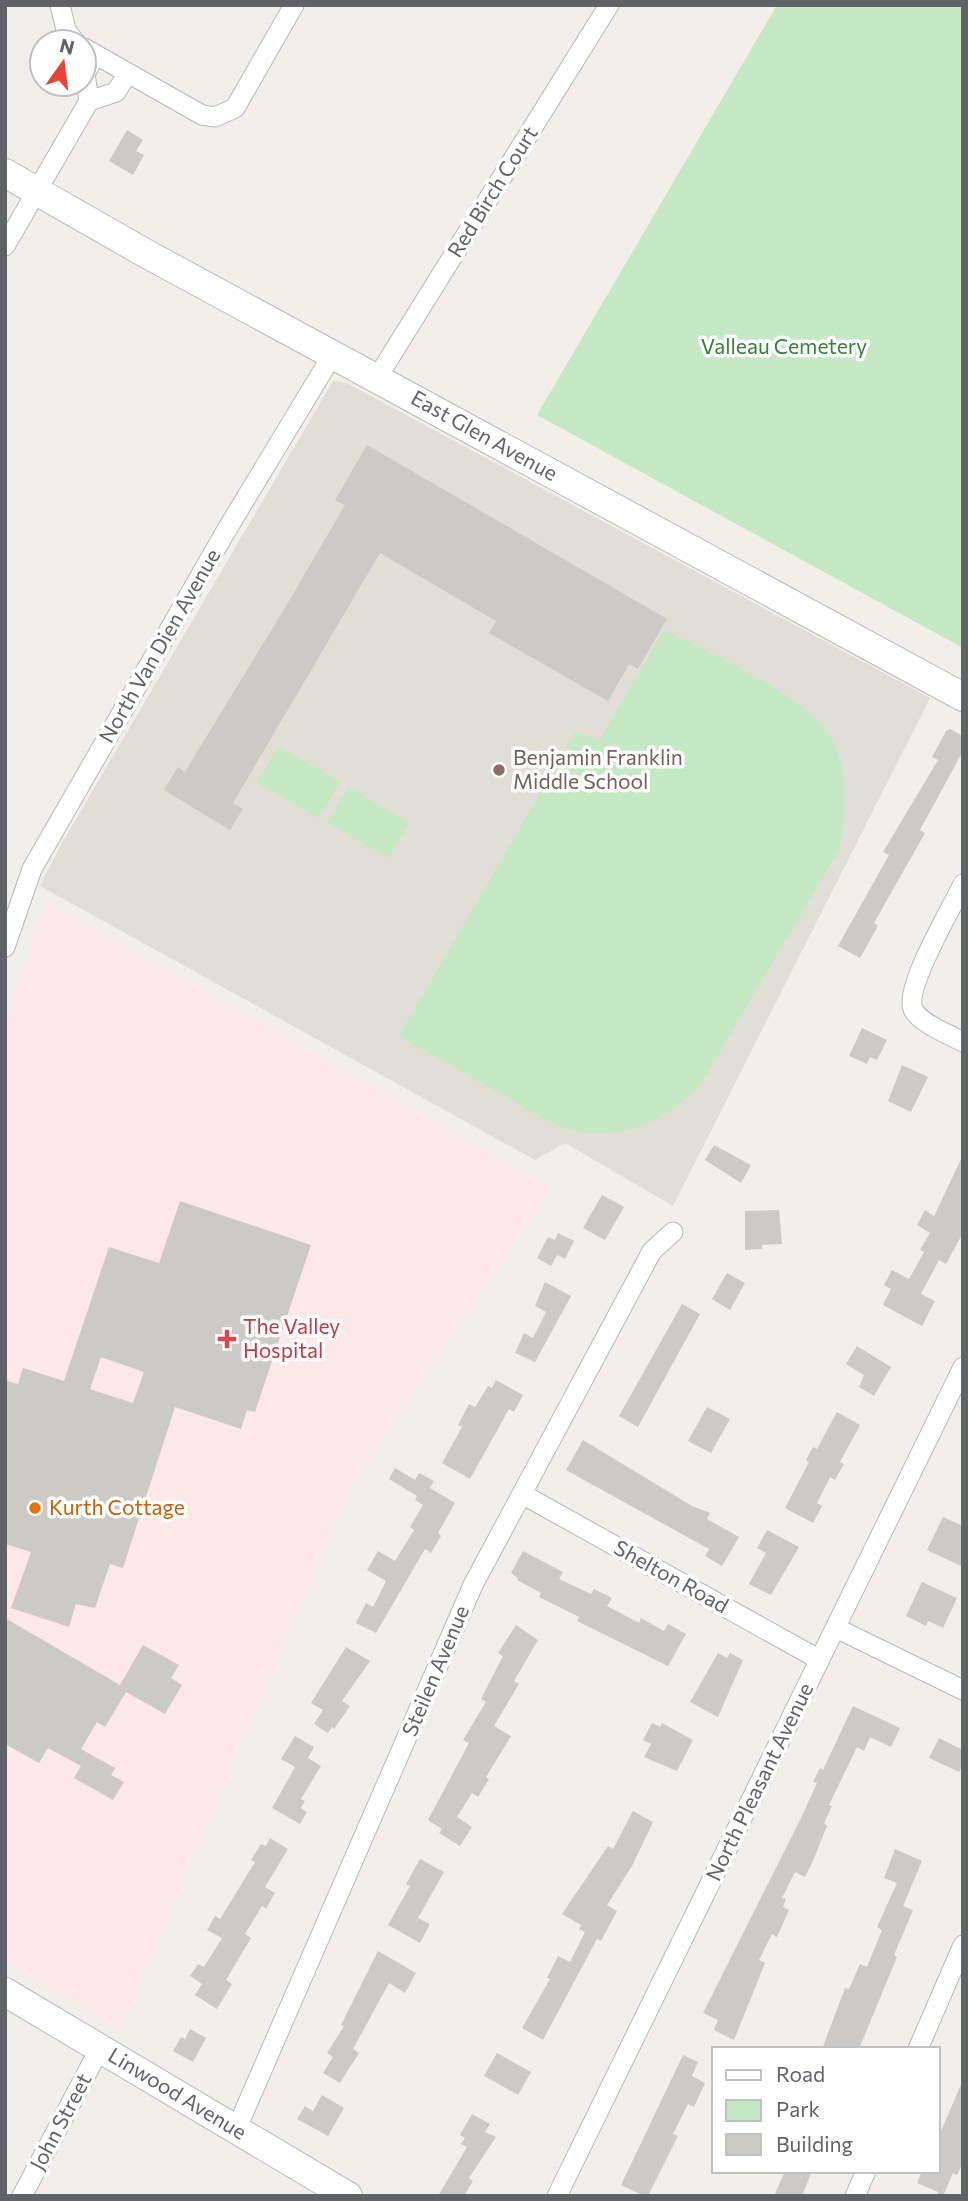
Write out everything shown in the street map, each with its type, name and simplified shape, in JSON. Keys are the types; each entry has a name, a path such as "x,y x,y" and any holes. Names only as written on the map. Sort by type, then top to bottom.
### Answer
{"street":[{"path":"60,5 66,28"},
{"path":"98,56 202,115 226,114 235,108 294,5"},
{"name":"Red Birch Court","path":"377,379 609,5"},
{"path":"89,101 116,92 128,73"},
{"path":"5,246 89,98"},
{"name":"East Glen Avenue","path":"5,173 145,253 963,698"},
{"name":"North Van Dien Avenue","path":"5,947 32,869 226,531 333,354"},
{"path":"963,884 917,979 912,998 912,1007 919,1017 963,1042"},
{"name":"Steilen Avenue","path":"236,2130 473,1585 652,1251 673,1232"},
{"name":"North Pleasant Avenue","path":"557,2196 963,1367"},
{"name":"Shelton Road","path":"522,1494 820,1660"},
{"path":"836,1628 963,1690"},
{"path":"919,2047 963,1945"},
{"name":"Linwood Avenue","path":"5,1992 348,2196"},
{"name":"John Street","path":"22,2196 100,2048"},
{"path":"855,2196 865,2173"}],"shaded area":[{"name":"Benjamin Franklin Middle School","path":"333,381 347,383 930,698 673,1206 565,1143 535,1160 40,886 62,843"},
{"name":"The Valley Hospital","path":"47,902 551,1188 349,1490 120,2029 5,1962 5,1026"}],"green space":[{"name":"Valleau Cemetery","path":"777,5 963,5 963,648 537,415"},
{"path":"664,630 777,689 816,719 829,735 841,762 844,777 845,806 839,850 699,1087 676,1107 635,1128 589,1133 566,1128 543,1118 399,1036 576,731 599,741"},
{"path":"278,746 340,782 319,818 257,783"},
{"path":"348,787 409,822 389,858 327,823"}],"building":[{"path":"127,130 143,140 136,151 144,155 133,175 109,161"},
{"name":"Benjamin Franklin Middle School","path":"367,445 667,619 638,669 629,664 608,701 489,633 496,621 380,553 233,803 243,809 230,830 164,790 178,767 185,772 286,606 345,505 335,500"},
{"path":"950,729 963,736 963,751 920,830 925,833 874,923 878,926 860,958 838,946 889,855 883,852 938,760 932,757 946,731"},
{"path":"862,1028 887,1040 877,1060 870,1057 867,1064 849,1056"},
{"path":"902,1065 928,1077 911,1112 888,1101"},
{"path":"714,1145 751,1165 741,1183 705,1160"},
{"path":"963,1155 963,1233 946,1264 939,1260 921,1294 935,1301 922,1326 883,1305 891,1289 884,1285 892,1270 909,1279 924,1252 920,1250 930,1233 917,1225 925,1210 934,1216"},
{"path":"602,1195 624,1207 605,1240 583,1228"},
{"path":"180,1201 311,1245 255,1412 247,1410 241,1429 175,1407 123,1568 110,1564 95,1608 76,1604 69,1627 11,1608 31,1552 5,1544 5,1380 18,1384 23,1368 64,1381 109,1247 159,1263","holes":["101,1357 144,1372 133,1403 90,1389"]},
{"path":"779,1210 782,1244 762,1245 762,1249 745,1250 745,1211"},
{"path":"558,1233 574,1241 565,1259 557,1255 551,1266 537,1258 548,1237 555,1240"},
{"path":"727,1273 745,1283 730,1310 712,1299"},
{"path":"545,1282 571,1296 535,1362 515,1353 524,1333 533,1338 546,1312 535,1306"},
{"path":"682,1304 700,1314 638,1427 619,1416"},
{"path":"857,1346 891,1367 874,1396 859,1387 864,1375 846,1364"},
{"path":"496,1380 523,1395 514,1412 509,1409 470,1479 442,1463 462,1427 458,1425 469,1404 475,1407 488,1386 492,1388"},
{"path":"707,1407 730,1419 711,1453 688,1441"},
{"path":"837,1412 860,1425 840,1462 844,1464 835,1480 830,1477 817,1503 822,1506 813,1523 785,1508 809,1462 806,1460 813,1447 817,1449"},
{"path":"583,1440 692,1506 710,1513 707,1519 739,1537 722,1566 705,1556 709,1549 566,1470"},
{"path":"395,1468 415,1480 419,1473 434,1481 430,1488 455,1503 438,1533 441,1536 431,1553 425,1549 376,1633 356,1623 366,1603 373,1607 386,1581 367,1570 378,1551 395,1561 414,1530 410,1527 423,1505 415,1500 417,1496 389,1479"},
{"path":"943,1517 963,1526 963,1567 927,1550"},
{"path":"767,1530 799,1547 771,1595 749,1584 766,1553 757,1548"},
{"path":"523,1551 563,1572 559,1579 591,1594 594,1589 612,1598 607,1606 639,1623 641,1618 664,1631 668,1624 686,1634 668,1666 577,1621 579,1617 539,1597 541,1593 517,1580 511,1573"},
{"path":"922,1582 957,1598 943,1628 928,1621 926,1626 906,1616"},
{"path":"5,1618 120,1685 143,1645 179,1665 171,1678 182,1685 165,1714 126,1692 105,1727 97,1722 81,1749 115,1768 111,1775 124,1782 113,1800 74,1778 81,1766 48,1748 39,1763 5,1744"},
{"path":"516,1625 538,1640 514,1681 519,1684 494,1726 511,1736 486,1777 489,1779 478,1797 472,1793 457,1817 472,1827 460,1846 439,1833 442,1829 428,1820 469,1743 463,1740 486,1702 481,1699 503,1656 498,1653"},
{"path":"346,1647 370,1661 342,1701 350,1706 334,1729 332,1727 328,1733 314,1724 323,1710 311,1703"},
{"path":"718,1653 727,1658 730,1653 743,1660 718,1717 690,1702"},
{"path":"853,1706 900,1728 891,1747 870,1737 864,1751 857,1747 829,1805 832,1806 824,1823 827,1826 812,1863 805,1877 795,1872 782,1898 786,1899 783,1907 789,1910 777,1937 772,1934 759,1960 765,1963 734,2040 714,2030 718,2020 703,2013 801,1818 817,1783 813,1782 820,1768 823,1770"},
{"path":"652,1723 660,1727 662,1723 693,1740 677,1771 644,1757 651,1744 643,1740"},
{"path":"295,1736 314,1747 308,1758 321,1766 301,1799 305,1801 301,1808 307,1812 300,1824 272,1808 295,1767 281,1759"},
{"path":"939,1738 963,1750 963,1765 959,1772 929,1758"},
{"path":"633,1811 653,1822 632,1866 607,1905 617,1911 601,1941 597,1939 543,2040 522,2028 550,1979 547,1978 558,1956 570,1962 585,1932 579,1929 581,1925 562,1914 608,1846 613,1849"},
{"path":"270,1838 288,1849 265,1887 275,1893 266,1909 262,1906 245,1934 251,1938 226,1980 232,1984 217,2009 195,1995 202,1984 190,1976 198,1964 204,1967 222,1938 207,1930 215,1916 220,1919 255,1862 251,1860 261,1844 266,1846"},
{"path":"895,1849 922,1861 903,1906 913,1910 860,2047 823,2047 845,1988 849,1989 860,1964 867,1967 882,1930 877,1927 897,1883 884,1878"},
{"path":"420,1859 444,1872 418,1918 430,1924 420,1943 388,1925 410,1886 406,1884"},
{"path":"378,1951 416,1973 405,1993 389,1983 353,2049 359,2053 340,2083 323,2073 333,2057 327,2053 344,2026 341,2025"},
{"path":"190,2029 206,2038 193,2062 173,2051 181,2037 185,2039"},
{"path":"497,2053 531,2072 518,2095 484,2076"},
{"path":"683,2055 698,2062 692,2076 705,2083 694,2107 688,2104 673,2134 678,2136 648,2196 644,2196 621,2185"},
{"path":"963,2080 963,2162 957,2175 953,2173 943,2196 938,2196 938,2192 917,2183 921,2173 940,2173 940,2133"},
{"path":"322,2095 344,2108 328,2136 297,2119 305,2106 313,2111"},
{"path":"472,2114 490,2124 485,2132 496,2137 469,2178 473,2181 464,2196 438,2196 467,2147 461,2144 465,2138 460,2135"},
{"path":"784,2173 811,2173 802,2196 774,2196"}],"place":[{"name":"Benjamin Franklin Middle School","path":"499,770"},
{"name":"The Valley Hospital","path":"227,1339"},
{"name":"Kurth Cottage","path":"35,1508"}]}
